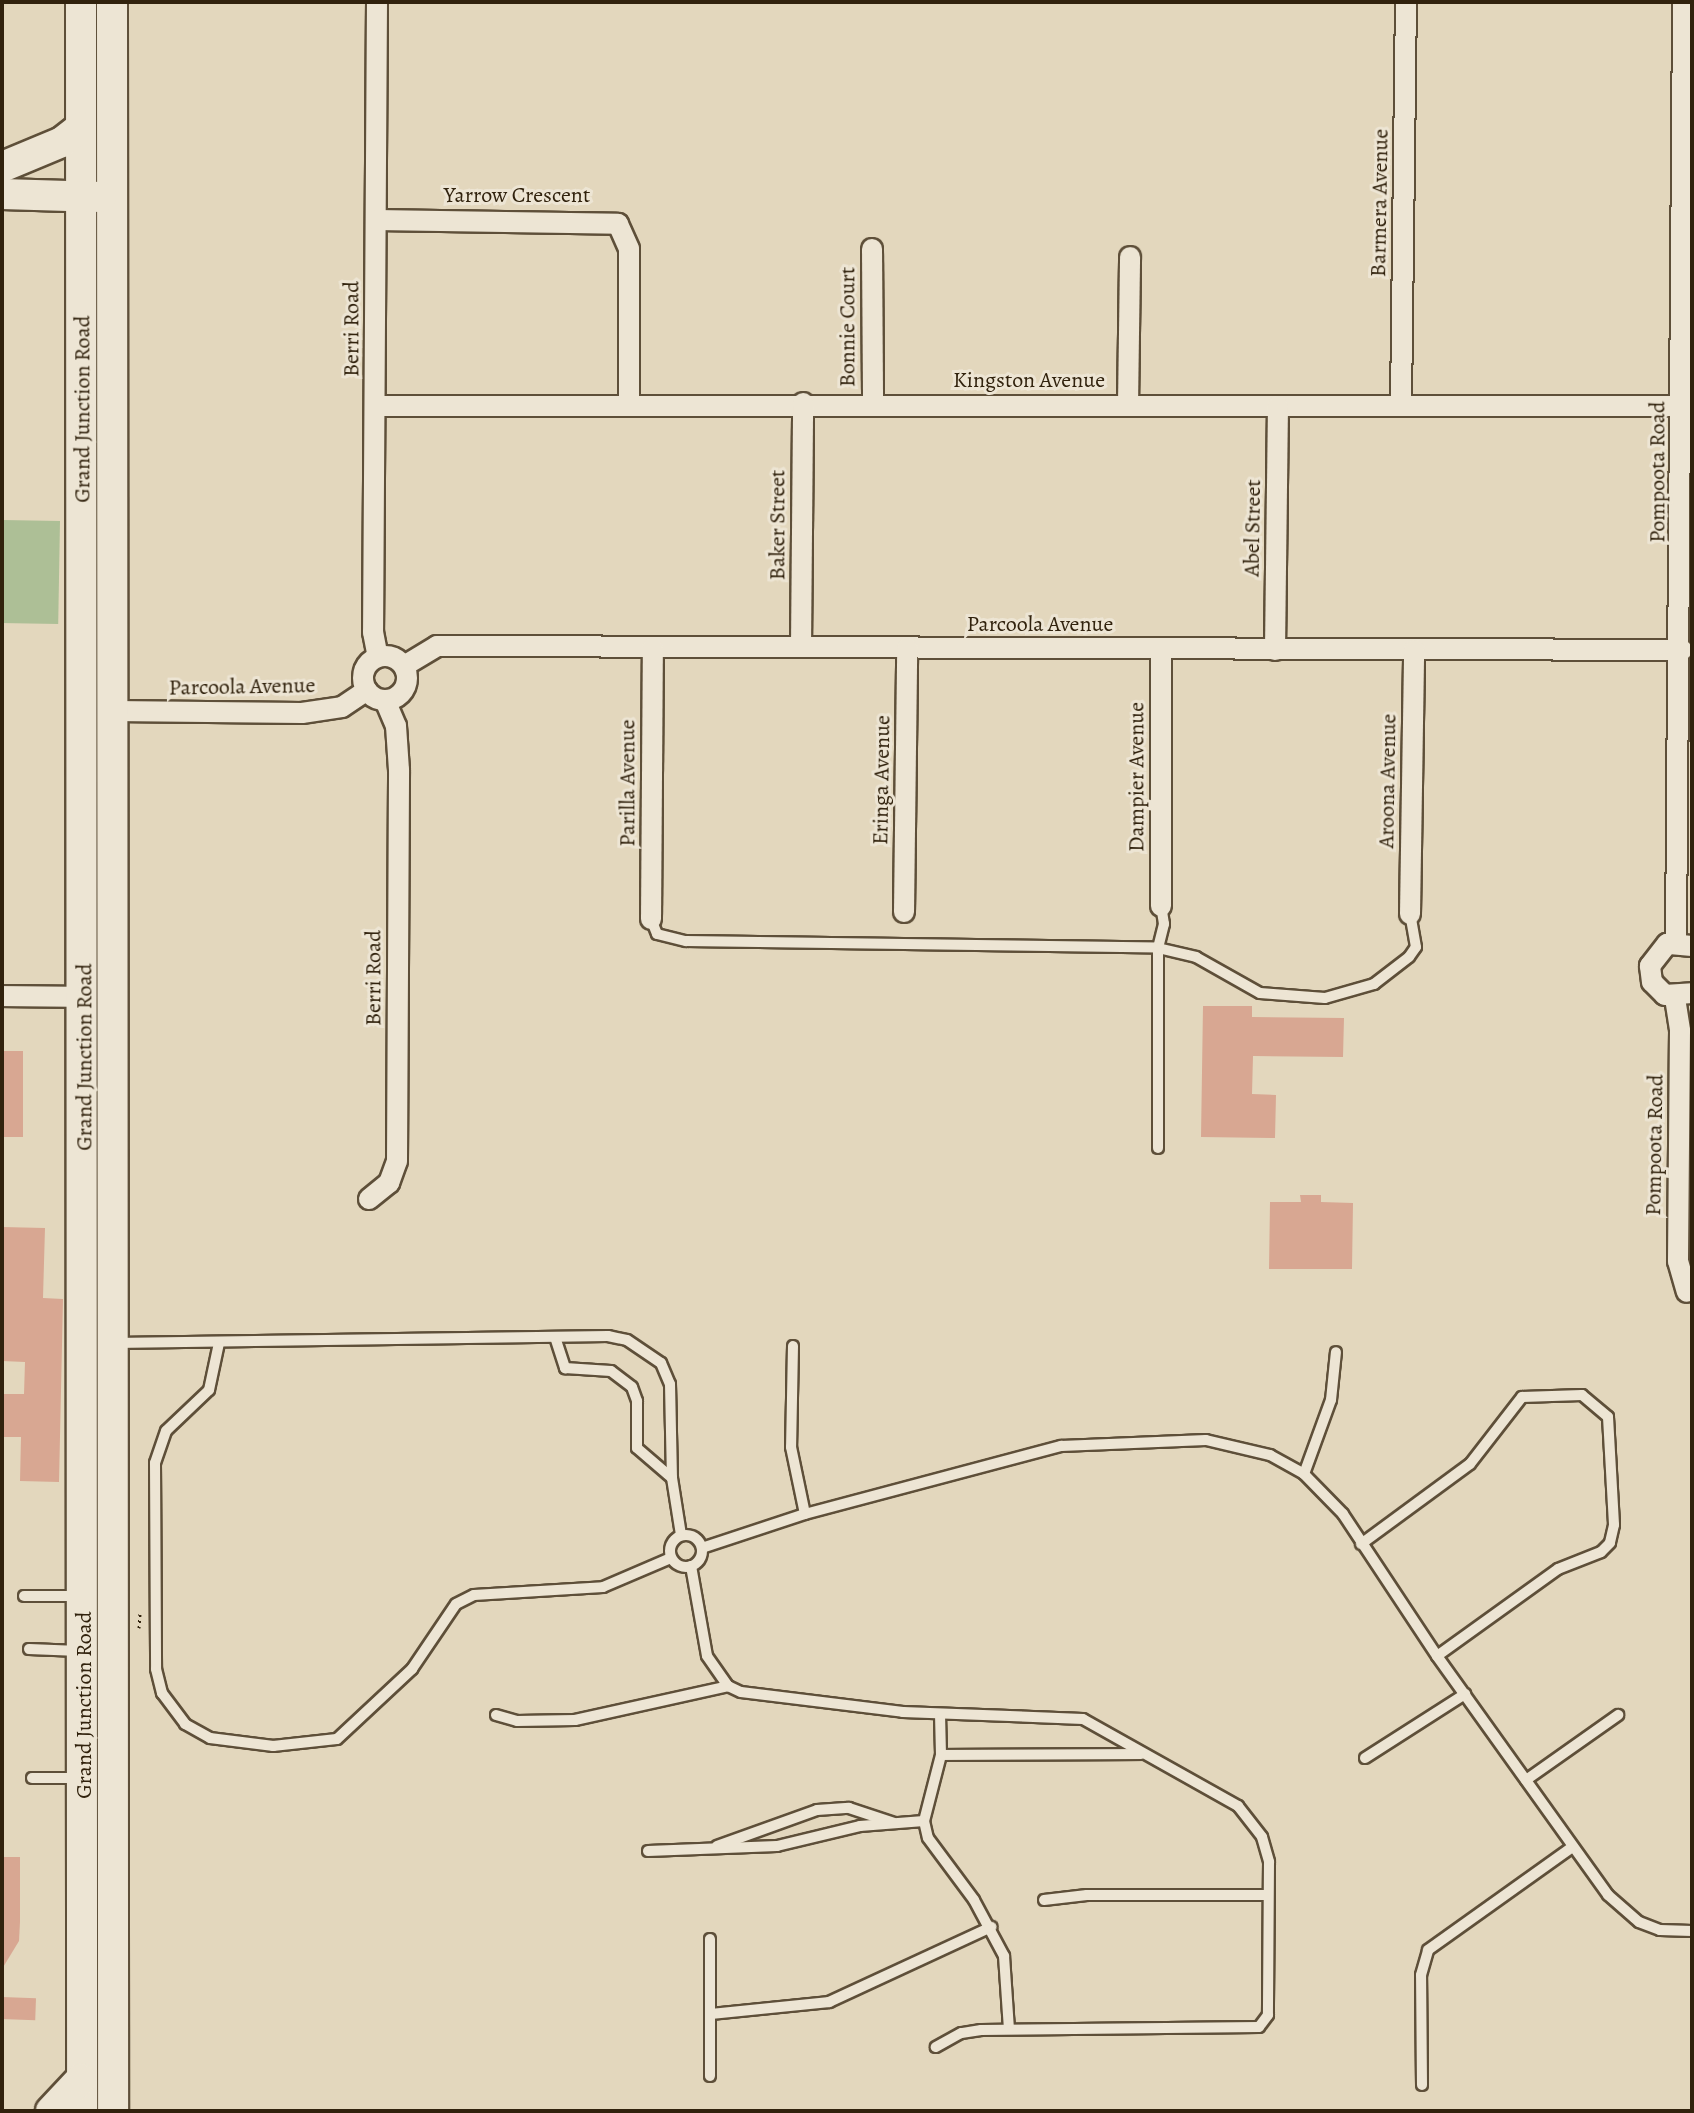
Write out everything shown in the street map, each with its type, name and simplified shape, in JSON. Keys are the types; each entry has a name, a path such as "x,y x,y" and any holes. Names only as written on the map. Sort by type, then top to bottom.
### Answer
{"main road":[{"name":"Grand Junction Road","path":"81,2 81,127 97,197"},
{"name":"Grand Junction Road","path":"82,2111 85,1596 99,1343 97,197 112,2"},
{"path":"2,167 62,142 81,127"},
{"path":"2,194 97,197"},
{"name":"Grand Junction Road","path":"99,1343 114,1550 113,2111"},
{"path":"85,1596 114,1550"},
{"path":"85,1651 114,1674"},
{"path":"85,1834 100,1755 106,1745 114,1745"},
{"path":"51,2111 81,2079"}],"street":[{"name":"Berri Road","path":"377,2 373,632 378,657"},
{"name":"Barmera Avenue","path":"1401,405 1406,2"},
{"name":"Pompoota Road","path":"1683,2 1682,406 1687,519 1682,650 1684,944"},
{"name":"Yarrow Crescent","path":"376,220 618,224 629,249 629,405"},
{"name":"Bonnie Court","path":"872,249 873,405"},
{"path":"1128,405 1130,257"},
{"name":"Kingston Avenue","path":"375,406 803,403 1682,406"},
{"name":"Baker Street","path":"801,647 803,403"},
{"name":"Abel Street","path":"1275,650 1278,406"},
{"name":"Parcoola Avenue","path":"404,666 437,646 1682,650"},
{"name":"Parilla Avenue","path":"651,919 653,648"},
{"name":"Eringa Avenue","path":"904,912 907,648"},
{"name":"Dampier Avenue","path":"1161,649 1161,906"},
{"name":"Aroona Avenue","path":"1410,914 1414,650"},
{"path":"378,657 393,657 404,666 406,685 376,695 366,666 378,657"},
{"name":"Berri Road","path":"369,1199 389,1183 397,1161 399,770 396,726 376,695"},
{"name":"Parcoola Avenue","path":"99,712 302,713 342,707 376,695"},
{"path":"1684,944 1659,949 1650,966 1657,990 1684,996"},
{"path":"2,996 98,997"},
{"name":"Pompoota Road","path":"1684,996 1680,1031 1678,1261 1689,1295"}],"lane":[{"path":"1158,1148 1158,948 1164,924 1161,906"},
{"path":"651,919 657,934 686,941 1158,948 1196,957 1260,993 1325,998 1374,984 1409,957 1416,947 1410,914"},
{"path":"99,1343 555,1337 627,1340 661,1363 670,1384 672,1478 681,1535"},
{"path":"555,1337 565,1368 611,1371 632,1387 637,1401 637,1448 672,1478"},
{"path":"219,1343 209,1390 166,1431 155,1463 156,1669 162,1693 185,1724 210,1738 273,1746 337,1739 412,1669 456,1604 474,1595 603,1587 671,1558"},
{"path":"793,1346 791,1447 805,1514"},
{"path":"1304,1474 1331,1400 1336,1352"},
{"path":"1361,1544 1470,1464 1522,1397 1582,1395 1608,1417 1614,1525 1610,1543 1601,1552 1558,1569 1437,1656"},
{"path":"936,2047 961,2033 1009,2029 1259,2027 1268,2015 1269,1862 1252,1820 1238,1806 1141,1754 1110,1730 1083,1719 940,1714 741,1692 728,1686 707,1656 691,1566 702,1548 805,1514 1014,1457 1108,1442 1235,1444 1304,1474 1324,1490 1571,1848 1608,1895 1639,1922 1660,1930 1692,1931"},
{"path":"671,1558 673,1541 681,1535 692,1536 702,1548"},
{"path":"671,1558 680,1566 691,1566"},
{"path":"24,1596 85,1596"},
{"path":"29,1649 85,1651"},
{"path":"496,1715 517,1721 575,1720 728,1686"},
{"path":"1365,1758 1465,1694"},
{"path":"940,1714 941,1755 924,1821 928,1838 991,1927 1010,1989 1009,2029"},
{"path":"1526,1780 1618,1715"},
{"path":"941,1755 1141,1754"},
{"path":"32,1778 85,1779"},
{"path":"711,1848 817,1810 849,1808 894,1823"},
{"path":"648,1851 777,1846 860,1826 924,1821"},
{"path":"1422,2085 1421,1975 1428,1950 1571,1848"},
{"path":"1044,1900 1087,1895 1268,1895"},
{"path":"711,2014 829,2002 991,1927"},
{"path":"710,1939 710,2076"}],"green space":[{"path":"2,520 60,521 58,624 2,623"},
{"path":"879,2110 1233,2111 874,2111"}],"building":[{"path":"1203,1006 1252,1006 1252,1017 1344,1018 1343,1057 1253,1056 1252,1094 1276,1095 1275,1138 1201,1137"},
{"path":"2,1051 23,1051 23,1137 2,1137"},
{"path":"1300,1195 1321,1195 1321,1202 1353,1203 1352,1269 1269,1269 1270,1202 1301,1202"},
{"path":"2,1227 45,1228 43,1298 63,1299 59,1482 20,1481 21,1437 2,1437 2,1394 24,1394 25,1362 2,1361"},
{"path":"2,1857 20,1857 20,1922 19,1941 2,1969"},
{"path":"2,1997 36,1998 35,2020 2,2019"}]}
